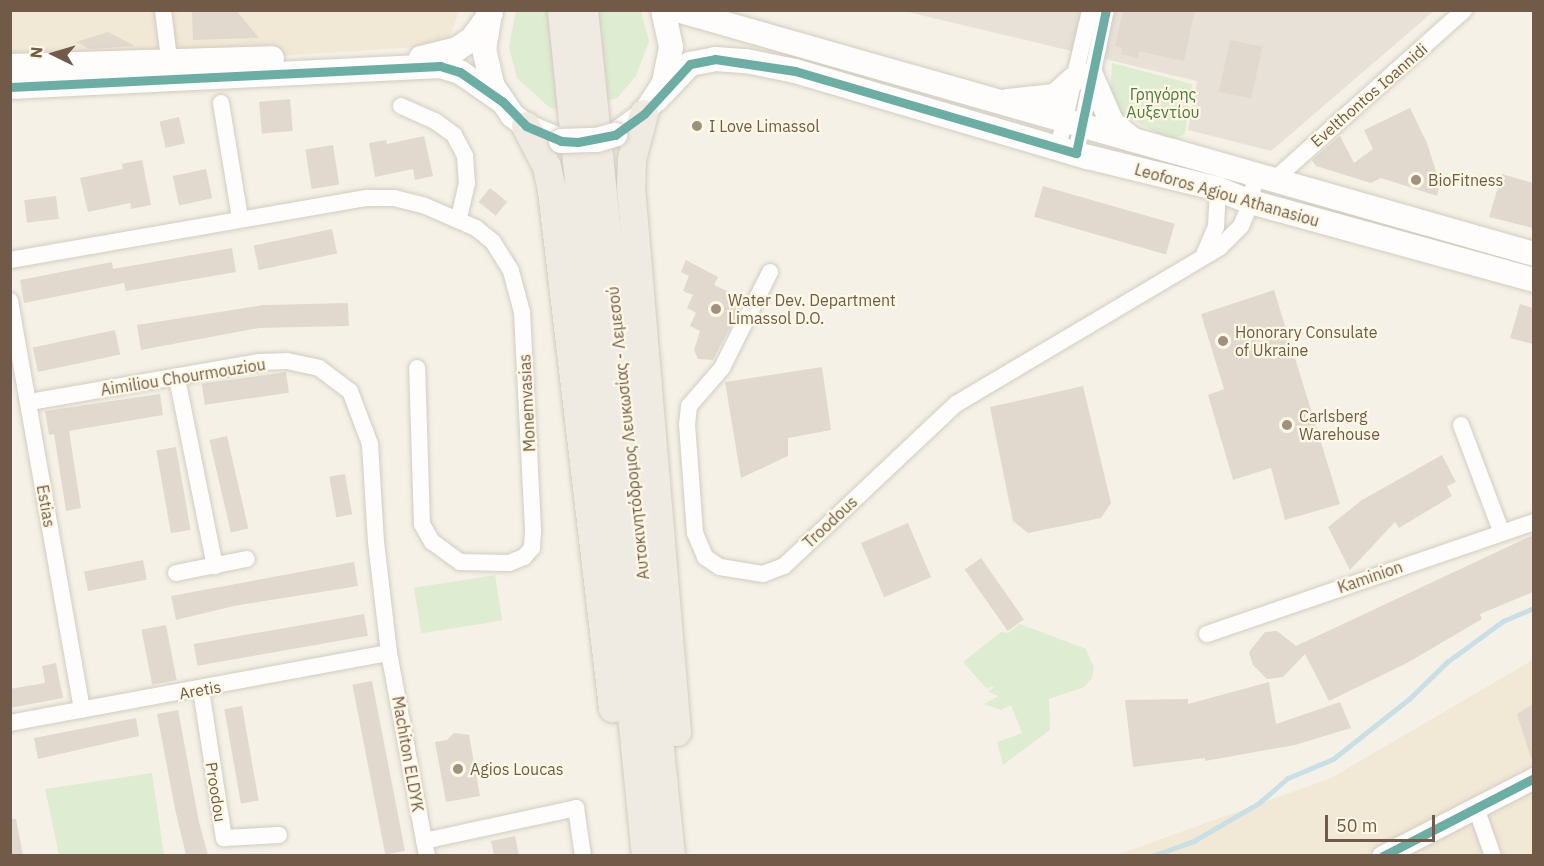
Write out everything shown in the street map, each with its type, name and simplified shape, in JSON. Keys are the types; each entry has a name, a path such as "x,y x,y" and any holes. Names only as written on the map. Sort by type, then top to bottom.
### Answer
{"highway":[{"name":"Αυτοκινητόδρομος Λευκωσίας - Λεμεσού","path":"562,10 646,855"},
{"name":"Αυτοκινητόδρομος Λευκωσίας - Λεμεσού","path":"584,10 671,855"},
{"path":"650,107 632,159 631,187 671,637 683,855"},
{"path":"526,126 547,167 552,191 606,652 634,855"}],"main road":[{"path":"650,107 667,75 671,47 663,10"},
{"name":"Leoforos Agiou Athanasiou","path":"677,10 993,103 1533,254"},
{"path":"10,66 169,59 420,58 458,49 472,39 492,12"},
{"path":"492,12 484,49 486,67 503,102"},
{"name":"Leoforos Agiou Athanasiou","path":"526,126 561,141 597,140 615,135 650,107 690,64 715,59 746,61 795,71 1067,151 1218,189 1251,202 1533,280"},
{"path":"10,87 440,66 460,72 503,102 526,126"},
{"path":"993,103 1055,96 1083,76 1112,123 1136,142"}],"street":[{"path":"163,10 169,59"},
{"path":"1067,151 1083,76 1090,10"},
{"path":"1083,76 1106,10"},
{"name":"Evelthontos Ioannidi","path":"1265,178 1464,10"},
{"path":"220,103 240,218"},
{"path":"401,106 435,121 454,135 465,156 467,183 459,219"},
{"name":"Troodous","path":"770,272 722,368 689,406 687,424 695,533 705,557 720,567 764,574 784,566 956,404 1203,258 1241,226 1265,178"},
{"path":"1203,258 1216,227 1218,189"},
{"name":"Monemvasias","path":"10,260 240,218 368,198 394,198 459,219 493,242 511,271 522,312 533,532 532,548 524,557 509,563 460,562 432,542 422,524 417,368"},
{"name":"Estias","path":"10,301 30,402 82,711"},
{"name":"Aimiliou Chourmouziou","path":"30,402 260,362 287,362 320,368 350,391 370,444 376,542 389,653"},
{"path":"177,378 215,566"},
{"path":"1461,425 1501,531"},
{"name":"Kaminion","path":"1207,634 1501,531 1533,522"},
{"path":"176,573 247,559"},
{"name":"Aretis","path":"10,723 201,690 389,653"},
{"name":"Machiton ELDYK","path":"389,653 426,848"},
{"name":"Proodou","path":"201,690 224,838 279,835"},
{"path":"1382,855 1533,778"},
{"path":"426,848 576,808 583,855"},
{"path":"1476,808 1493,855"}],"shaded area":[{"path":"11,11 459,11 447,45 11,73"},
{"path":"904,11 1434,11 1271,151 1188,130 1197,81"},
{"path":"1533,660 1533,855 1114,856 1331,778"}],"green space":[{"path":"516,10 641,11 649,41 636,76 617,98 566,110 550,108 517,78 509,47"},
{"name":"Γρηγόρης Αυξεντίου","path":"1112,63 1192,84 1185,134 1171,140 1118,112 1110,97"},
{"path":"495,575 502,620 421,633 414,588"},
{"path":"1020,624 1086,649 1094,668 1092,678 1084,687 1049,699 1050,730 1003,765 997,742 1022,733 1011,705 1001,710 984,704 999,696 988,692 996,686 986,688 963,662 1001,632 1008,633"},
{"path":"152,773 164,855 59,855 45,789"}],"building":[{"path":"236,10 259,38 193,40 192,12"},
{"path":"1123,10 1195,10 1184,61 1139,51 1138,58 1121,54 1122,48 1115,46"},
{"path":"108,32 135,46 90,49 76,42"},
{"path":"1230,40 1262,47 1251,99 1219,92"},
{"path":"290,99 293,131 262,134 259,102"},
{"path":"1410,108 1427,143 1440,184 1437,196 1381,178 1371,183 1316,166 1312,160 1340,136 1354,163 1373,149 1364,130"},
{"path":"179,117 185,143 166,148 160,121"},
{"path":"424,136 433,176 415,180 413,169 375,177 369,143 386,140 387,144"},
{"path":"333,145 339,185 312,189 305,149"},
{"path":"142,160 151,205 131,209 130,203 88,212 80,178 123,169 122,164"},
{"path":"206,169 212,198 179,205 173,176"},
{"path":"1502,174 1533,183 1533,228 1489,217"},
{"path":"1043,186 1175,224 1166,255 1034,217"},
{"path":"490,188 507,202 496,216 479,202"},
{"path":"56,196 59,219 27,223 24,200"},
{"path":"332,229 337,253 259,270 254,246"},
{"path":"232,248 236,272 126,291 124,283 24,303 20,280 112,262 113,269"},
{"name":"Water Dev. Department Limassol D.O.","path":"686,260 718,277 714,285 745,299 713,360 698,359 694,350 700,331 690,326 696,313 687,308 693,295 683,291 689,276 681,272"},
{"name":"Carlsberg Warehouse","path":"1274,290 1340,504 1285,520 1271,468 1233,480 1208,395 1224,389 1201,314"},
{"path":"348,303 349,326 259,328 141,350 137,325 264,305"},
{"path":"1520,304 1533,308 1533,344 1510,338"},
{"path":"115,330 120,354 38,372 33,347"},
{"path":"822,367 831,430 788,438 788,456 741,478 725,382"},
{"path":"286,372 289,393 205,405 202,384"},
{"path":"1083,386 1111,503 1101,518 1028,533 1013,521 990,407"},
{"path":"160,394 163,415 69,431 81,508 66,511 54,434 49,435 45,411"},
{"path":"227,436 248,529 231,533 209,440"},
{"path":"176,447 191,530 171,533 156,450"},
{"path":"1442,455 1456,482 1447,486 1452,496 1399,528 1395,522 1350,570 1328,527 1362,500"},
{"path":"345,474 352,514 336,517 329,477"},
{"path":"908,523 931,577 884,597 861,543"},
{"path":"1533,535 1533,592 1480,614 1482,619 1407,663 1329,701 1305,654 1283,677 1267,679 1253,665 1249,652 1265,632 1277,631 1296,646"},
{"path":"981,558 1024,619 1008,631 965,569"},
{"path":"143,560 147,580 88,591 84,571"},
{"path":"354,562 358,586 234,606 176,620 171,596"},
{"path":"364,614 368,636 197,666 194,644"},
{"path":"166,625 177,680 152,685 141,630"},
{"path":"56,663 63,698 10,708 10,689 45,683 42,666"},
{"path":"372,681 405,851 385,855 352,685"},
{"path":"1269,682 1276,724 1340,702 1351,728 1295,745 1205,761 1205,758 1133,767 1125,700 1188,699 1188,704"},
{"path":"1533,704 1533,758 1531,758 1517,714"},
{"path":"242,706 259,801 241,804 224,709"},
{"path":"178,710 199,822 208,855 186,855 175,809 157,714"},
{"path":"136,718 139,736 38,759 34,738"},
{"name":"Agios Loucas","path":"454,733 469,735 480,796 446,802 435,742 447,740"},
{"path":"10,819 16,819 23,855 10,855"},
{"path":"515,836 519,855 494,855 491,841"}],"waterway":[{"path":"1152,856 1194,841 1259,803 1288,778 1333,759 1409,699 1447,662 1503,621 1534,608"}],"transit line":[{"path":"10,87 440,66 460,72 503,102 526,126 561,141 578,142 615,135 644,114 690,64 715,59 795,71 1076,153 1106,10"},
{"path":"1383,856 1534,778"}],"place":[{"name":"I Love Limassol","path":"697,126"},
{"name":"BioFitness","path":"1416,180"},
{"name":"Water Dev. Department Limassol D.O.","path":"716,309"},
{"name":"Honorary Consulate of Ukraine","path":"1223,341"},
{"name":"Carlsberg Warehouse","path":"1287,425"},
{"name":"Agios Loucas","path":"458,769"}]}
